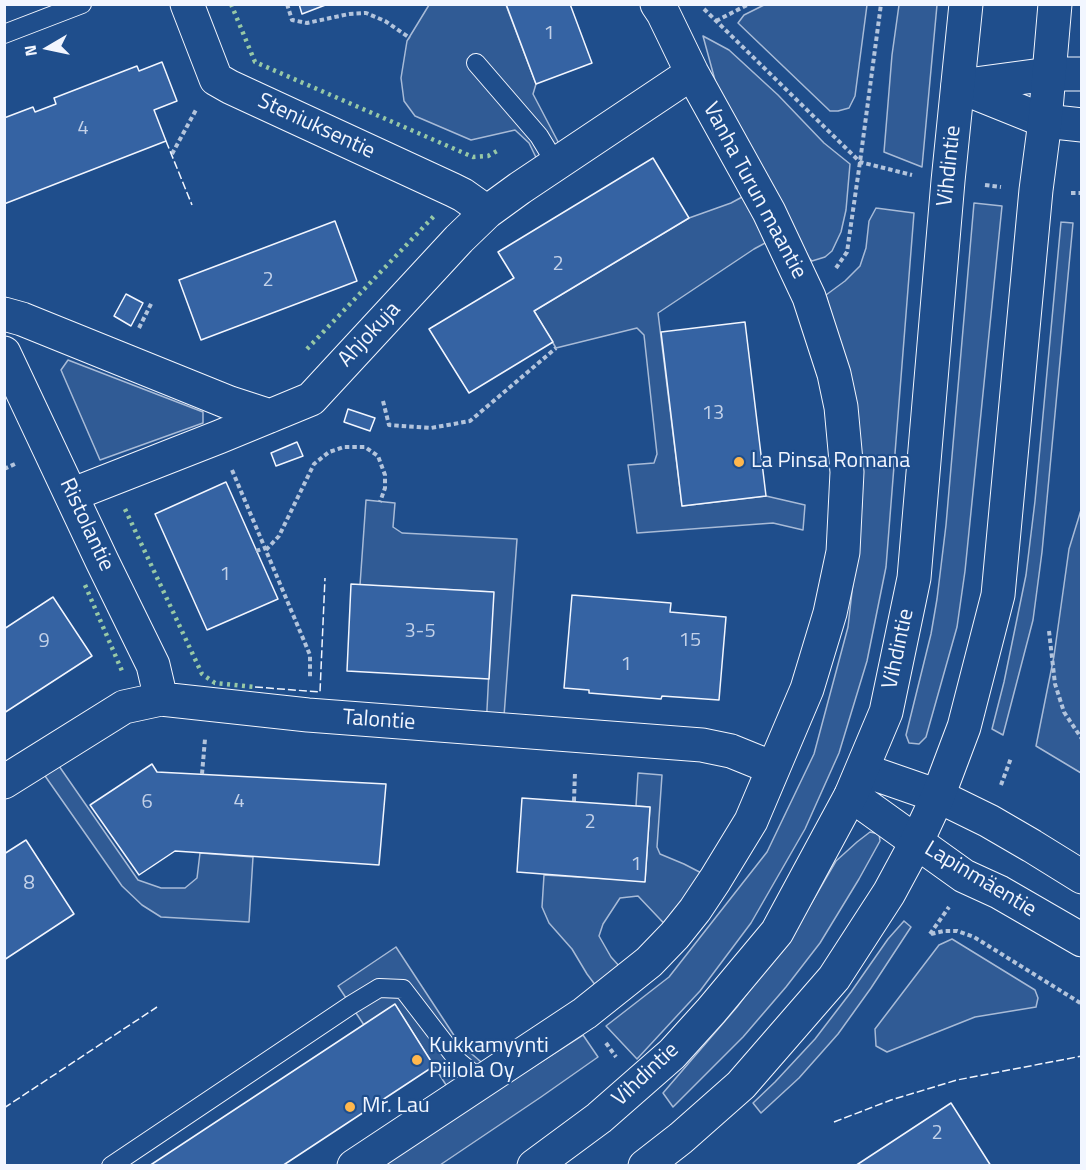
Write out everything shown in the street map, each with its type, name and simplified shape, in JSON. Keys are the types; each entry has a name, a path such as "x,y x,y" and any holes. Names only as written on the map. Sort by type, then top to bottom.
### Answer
{"street":[{"name":"Steniuksentie","path":"187,4 216,79 453,190 488,212"},
{"name":"Vanha Turun maantie","path":"657,4 692,74 770,212 802,280 834,374 841,407 847,472 843,552 831,613 807,689 773,768"},
{"name":"Vihdintie","path":"534,1166 599,1118 672,1054 777,932 857,783 886,711 914,578 947,192 966,4"},
{"path":"645,1166 681,1138 741,1085 834,978 889,893 916,843 938,796 964,727 998,596 1055,4"},
{"name":"Ahjokuja","path":"71,495 311,399 459,238 488,212 520,188 692,74"},
{"path":"958,86 1049,74 1082,74"},
{"path":"958,86 1045,121 1082,125"},
{"path":"4,314 270,416"},
{"name":"Ristolantie","path":"4,353 153,665 161,699"},
{"name":"Talontie","path":"4,782 124,707 161,699 308,715 702,745 731,751 773,768"},
{"path":"354,1166 585,1013 649,962 675,935 715,880 751,821 773,768"},
{"path":"857,783 938,796 989,821 1082,877"},
{"name":"Lapinmäentie","path":"857,783 916,843 964,876 999,892 1082,940"}],"lane":[{"path":"4,34 82,4"},
{"path":"476,63 539,136 556,164"},
{"path":"111,1166 379,988 403,990 459,1062 482,1081"}],"path":[{"path":"287,4 292,20 307,23 366,13 385,21 410,38"},
{"path":"699,4 861,162 920,176"},
{"path":"716,21 749,4"},
{"path":"802,280 836,268 847,252 881,4"},
{"path":"172,154 198,107"},
{"path":"137,332 152,302"},
{"path":"383,401 389,425 431,428 470,421 556,348"},
{"path":"219,437 310,655 308,715"},
{"path":"256,551 266,549 279,536 314,464 329,452 344,447 365,447 378,456 385,475 386,488 380,502"},
{"path":"1049,631 1055,684 1064,712 1082,739"},
{"path":"202,774 205,735"},
{"path":"573,801 575,768"},
{"path":"930,934 957,931 974,937 1082,1004"}],"shaded area":[{"path":"429,5 506,5 536,84 533,94 566,157 543,172 529,143 515,130 471,140 415,116 404,101 401,78 407,41"},
{"path":"764,5 867,5 855,96 849,108 830,111 738,23 744,15"},
{"path":"899,5 937,5 922,167 884,152 892,55"},
{"path":"703,36 729,50 778,95 824,143 850,164 846,210 841,232 832,251 825,257 812,261 807,256 719,95"},
{"path":"757,189 780,235 754,249 658,313 682,506 766,496 805,505 803,530 773,523 637,533 628,465 654,463 657,454 644,335 637,328 556,348 534,311 689,218 731,203"},
{"path":"974,203 1002,206 965,571 957,627 926,737 919,744 909,743 906,735 931,634 946,525"},
{"path":"876,208 914,213 886,567 867,661 839,753 805,829 751,923 700,991 637,1059 606,1026 669,977 767,852 814,754 848,627 862,503 856,411 826,295 860,266 866,248 869,221"},
{"path":"1061,222 1073,223 1042,552 1033,620 1003,735 992,729 1026,575"},
{"path":"68,360 203,412 203,423 100,460 61,370"},
{"path":"366,500 395,503 393,527 402,533 517,539 503,730 486,729 493,592 360,585"},
{"path":"1081,510 1081,773 1036,746 1054,656 1069,549"},
{"path":"50,753 138,880 161,888 185,888 197,878 200,853 253,857 249,922 161,917 142,905 122,886 36,763"},
{"path":"638,773 662,775 657,847 660,854 715,880 675,935 638,896 620,898 603,924 599,936 611,957 630,978 605,998 572,949 549,923 542,907 544,875 645,881 650,807 636,806"},
{"path":"870,832 879,834 880,841 820,943 743,1037 673,1107 663,1093 737,1007 802,919 836,861"},
{"path":"904,921 911,927 838,1034 799,1078 761,1113 753,1103 815,1039 888,939"},
{"path":"952,939 1035,990 1038,998 1036,1007 975,1017 887,1052 876,1046 875,1029 939,945"},
{"path":"396,947 459,1043 494,1073 455,1099 395,1005 364,1025 338,986"},
{"path":"583,1035 598,1057 440,1165 378,1166"}],"building":[{"path":"299,4 328,4 302,14"},
{"path":"506,4 570,4 592,63 536,84"},
{"path":"162,62 177,101 154,110 166,141 4,204 4,118 33,107 35,112 56,104 54,98 137,66 139,71"},
{"path":"653,158 689,218 534,311 553,342 469,393 429,329 514,278 498,252"},
{"path":"335,221 357,281 201,340 179,280"},
{"path":"126,294 143,303 131,326 114,316"},
{"path":"745,322 766,496 682,506 661,332"},
{"path":"348,409 375,418 370,431 344,422"},
{"path":"297,442 303,456 276,466 271,453"},
{"path":"226,482 278,599 207,630 155,514"},
{"path":"351,584 494,592 489,679 347,671"},
{"path":"572,595 671,603 670,612 726,617 719,700 662,696 661,699 589,693 589,690 564,688"},
{"path":"53,597 92,656 4,713 4,629"},
{"path":"152,764 157,772 386,784 379,865 175,851 139,875 90,805"},
{"path":"522,798 650,807 645,882 517,872"},
{"path":"26,840 74,914 4,960 4,854"},
{"path":"395,1004 434,1066 282,1166 149,1166"},
{"path":"951,1103 991,1166 855,1166"}],"hedge":[{"path":"231,4 255,62 473,157 488,156 497,151"},
{"path":"307,349 435,215"},
{"path":"125,509 202,674 215,683 255,687"},
{"path":"85,585 122,671"}],"fence":[{"path":"166,141 192,205"},
{"path":"255,687 320,692 325,578"},
{"path":"4,1108 157,1007"},
{"path":"834,1122 891,1100 957,1080 1082,1056"}],"place":[{"name":"La Pinsa Romana","path":"739,462"},
{"name":"Kukkamyynti Piilola Oy","path":"417,1060"},
{"name":"Mr. Lau","path":"350,1107"}]}
